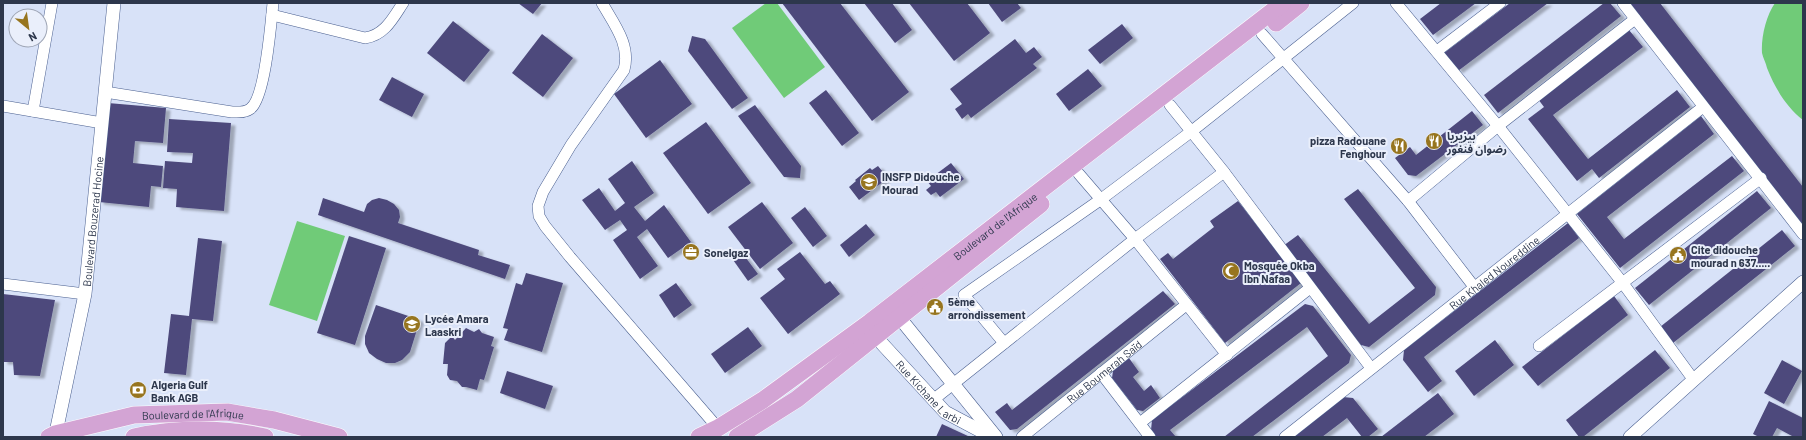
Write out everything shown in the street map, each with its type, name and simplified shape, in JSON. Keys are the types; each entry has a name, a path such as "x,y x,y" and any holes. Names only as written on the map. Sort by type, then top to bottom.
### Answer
{"main road":[{"name":"Boulevard de l'Afrique","path":"700,437 718,428 763,400 870,322 1283,3"},
{"name":"Boulevard de l'Afrique","path":"737,437 797,399 1079,174 1301,3"},
{"name":"Boulevard de l'Afrique","path":"53,436 134,415 226,412 274,420 339,437"},
{"name":"Boulevard de l'Afrique","path":"134,437 164,431 211,430 252,434 265,437"}],"street":[{"path":"34,111 52,3"},
{"name":"Boulevard Bouzerad Hocine","path":"53,436 85,294 114,3"},
{"path":"105,92 232,112 243,112 251,108 258,99 265,66 273,3"},
{"path":"272,15 365,38 374,36 381,32 390,23 403,3"},
{"path":"602,3 616,27 625,47 627,58 624,70 571,145 543,192 538,206 539,216 545,226 570,257 718,428"},
{"path":"1004,343 964,295 1100,200 1192,131 1352,3"},
{"path":"1396,3 1437,51 1568,213 1622,282 1693,379"},
{"path":"1437,51 1500,3"},
{"path":"1623,3 1703,107 1761,178 1803,234"},
{"path":"1408,201 1498,126 1635,19"},
{"path":"1262,34 1408,201 1475,288"},
{"path":"1170,105 1224,172 1371,368"},
{"path":"3,106 102,123"},
{"name":"Rue Khaled Noureddine","path":"1285,437 1703,107"},
{"path":"933,400 1135,239 1224,172"},
{"path":"1079,174 1135,239 1227,355"},
{"path":"1539,346 1761,178"},
{"path":"1630,437 1802,283"},
{"path":"3,284 85,294"},
{"path":"1140,423 1310,288"},
{"name":"Rue Boumerah Saïd","path":"1022,437 1186,305"},
{"name":"Rue Kichane Larbi","path":"899,317 996,437"},
{"name":"Rue Kichane Larbi","path":"875,336 945,412 992,437"},
{"path":"1101,373 1150,437"}],"green space":[{"path":"766,3 777,3 825,67 784,98 732,28"},
{"path":"1775,3 1803,3 1803,120 1791,109 1777,90 1762,53 1762,40 1765,27 1769,14"},
{"path":"297,221 345,236 317,321 269,305"}],"building":[{"path":"518,3 542,3 533,14"},
{"path":"782,3 840,3 909,92 872,121"},
{"path":"864,3 892,3 912,30 895,43"},
{"path":"909,3 967,3 990,33 954,61"},
{"path":"988,3 1017,3 1021,8 1002,22"},
{"path":"1441,3 1476,3 1433,35 1420,19"},
{"path":"1510,3 1548,3 1458,71 1444,53"},
{"path":"1604,3 1610,3 1621,16 1498,113 1484,95"},
{"path":"1630,3 1660,3 1803,187 1803,227"},
{"path":"453,21 490,50 464,82 427,53"},
{"path":"1122,24 1133,38 1100,64 1088,50"},
{"path":"1629,30 1643,47 1553,115 1588,159 1677,90 1690,107 1599,178 1592,169 1577,181 1528,119 1544,107 1538,99"},
{"path":"542,34 573,58 543,97 512,73"},
{"path":"692,36 705,39 748,98 732,109 688,51"},
{"path":"1015,39 1026,53 1034,47 1042,57 1033,64 1037,68 971,118 968,114 962,119 955,109 962,104 950,89"},
{"path":"660,60 692,104 646,138 614,94"},
{"path":"1088,69 1102,86 1069,111 1056,94"},
{"path":"392,77 424,94 412,117 379,100"},
{"path":"826,90 859,133 842,146 809,103"},
{"path":"108,103 166,108 163,143 135,141 133,163 163,166 161,187 151,186 149,207 99,202"},
{"path":"755,105 801,166 800,178 784,177 738,116"},
{"path":"1472,111 1483,125 1416,176 1408,175 1395,158 1410,147 1416,155"},
{"path":"1701,116 1714,134 1607,217 1624,239 1732,156 1744,171 1620,268 1577,214"},
{"path":"169,119 231,123 224,211 176,207 177,189 163,188 165,161 192,163 193,153 167,152"},
{"path":"706,122 751,183 708,214 663,153"},
{"path":"632,161 654,193 634,207 645,221 664,205 691,242 668,258 647,229 637,237 658,266 640,279 613,240 627,230 620,220 605,230 582,200 599,188 615,211 625,203 608,179"},
{"path":"951,163 964,179 940,197 936,192 931,195 926,190 931,186 927,181"},
{"path":"878,166 888,178 859,200 849,187 870,168 872,170"},
{"path":"1358,189 1436,287 1435,295 1369,347 1361,345 1283,246 1298,235 1369,324 1415,288 1344,199"},
{"path":"1757,191 1771,208 1649,305 1635,288"},
{"path":"323,198 364,212 367,204 372,200 379,198 387,200 394,204 399,210 400,217 398,223 479,250 478,255 510,265 505,279 318,215"},
{"name":"Mosquée Okba Ibn Nafaa","path":"1238,201 1301,283 1225,343 1160,259 1168,253 1173,259 1214,227 1210,221"},
{"path":"762,202 793,243 760,269 728,227"},
{"path":"805,207 827,236 813,247 791,218"},
{"path":"1568,223 1579,238 1424,357 1442,381 1428,392 1403,360 1404,350"},
{"path":"866,224 875,235 849,257 840,245"},
{"path":"1782,230 1795,246 1673,343 1660,327"},
{"path":"349,236 386,248 355,345 317,333"},
{"path":"198,238 222,241 213,321 192,319 186,375 164,373 171,314 189,316"},
{"path":"740,250 758,274 748,281 731,257"},
{"path":"800,252 825,284 830,281 840,294 788,334 760,298 785,279 777,269"},
{"path":"526,273 563,283 542,352 504,340 508,329 503,328 516,283 522,285"},
{"path":"676,283 692,305 674,318 659,295"},
{"path":"1163,291 1175,304 1017,429 1010,430 995,412 1007,403 1012,410"},
{"path":"3,294 55,300 40,376 14,375 13,362 3,362"},
{"path":"1614,296 1628,315 1538,386 1522,367"},
{"path":"1305,304 1313,306 1351,355 1349,363 1252,437 1224,437 1328,356 1307,327 1170,430 1176,437 1156,437 1151,430 1152,420"},
{"path":"376,305 420,320 410,352 402,360 395,363 386,363 377,359 369,353 365,344 365,336"},
{"path":"748,327 762,346 725,373 711,354"},
{"path":"466,328 474,332 479,329 482,333 494,337 491,346 494,347 484,380 480,379 477,390 462,387 457,381 450,380 447,375 448,364 443,364 445,343 452,336 455,340"},
{"path":"1495,340 1514,365 1474,396 1455,371"},
{"path":"1655,350 1670,368 1583,437 1579,437 1566,420"},
{"path":"1129,358 1139,372 1133,377 1144,391 1151,385 1160,398 1143,411 1137,410 1112,378 1113,371"},
{"path":"1782,360 1802,371 1784,404 1764,393"},
{"path":"507,371 553,386 545,409 500,393"},
{"path":"1438,393 1454,414 1424,437 1381,437"},
{"path":"1343,397 1353,398 1378,429 1368,437 1362,437 1347,418 1322,437 1292,437"},
{"path":"1769,401 1803,418 1803,437 1792,437 1777,428 1772,437 1759,437 1753,434"},
{"path":"942,424 970,437 936,437"}],"place":[{"name":"بيزيريا رضوان فنغور","path":"1434,141"},
{"name":"pizza Radouane Fenghour","path":"1399,146"},
{"name":"INSFP Didouche Mourad","path":"869,182"},
{"name":"Sonelgaz","path":"691,252"},
{"name":"Cite didouche mourad n 637.....","path":"1678,255"},
{"name":"Mosquée Okba Ibn Nafaa","path":"1231,271"},
{"name":"5ème arrondissement","path":"935,307"},
{"name":"Lycée Amara Laaskri","path":"412,324"},
{"name":"Algeria Gulf Bank AGB","path":"138,390"}]}
